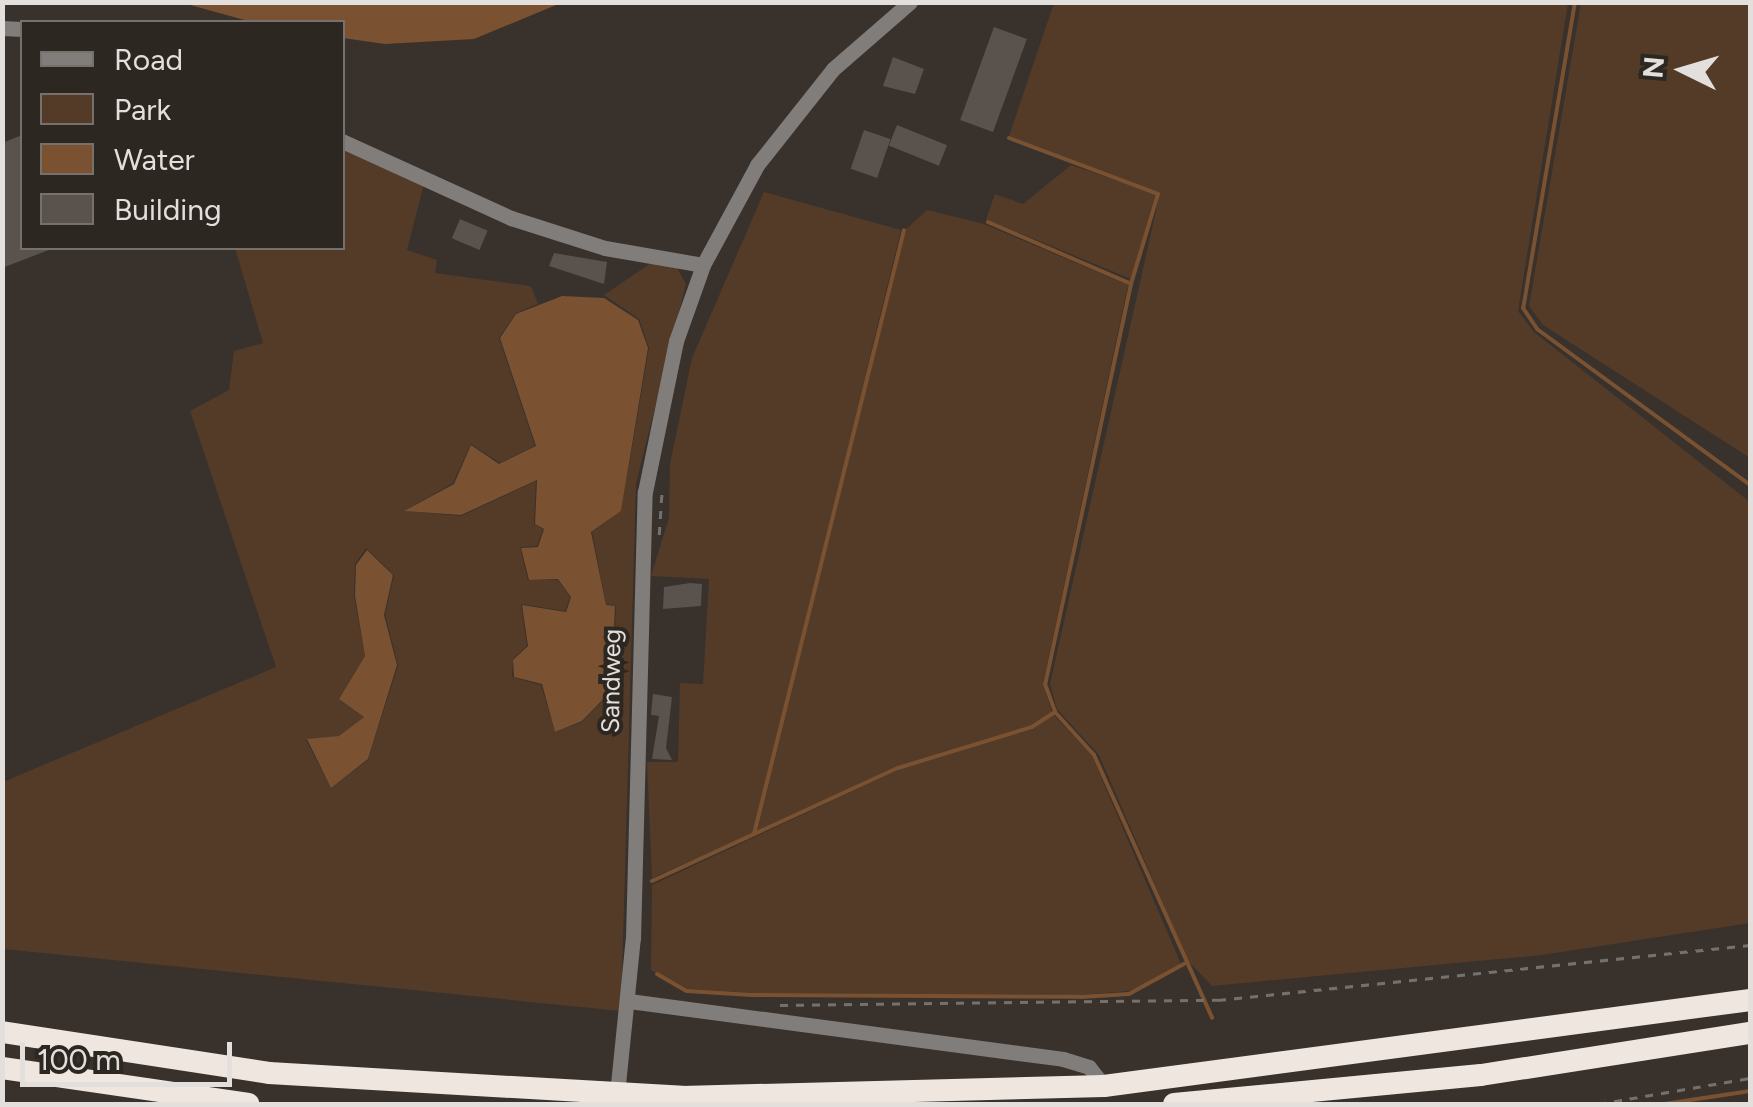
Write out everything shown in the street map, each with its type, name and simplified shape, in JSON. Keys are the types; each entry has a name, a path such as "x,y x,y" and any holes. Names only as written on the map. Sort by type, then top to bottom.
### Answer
{"highway":[{"path":"2,1032 269,1073 682,1097 1104,1086 1750,1000"},
{"path":"1174,1104 1481,1075 1750,1032"},
{"path":"2,1068 248,1104"}],"street":[{"name":"Sandweg","path":"616,1104 630,1001 645,492 661,399 703,266 790,118 910,2"},
{"path":"345,141 511,218 604,248 703,266"},
{"path":"630,1001 1063,1059 1089,1067 1104,1086"}],"path":[{"path":"654,552 661,476"},
{"path":"760,1005 1218,1000 1750,944"},
{"path":"1598,1104 1750,1078"}],"green space":[{"path":"1054,3 1568,3 1518,311 1534,332 1750,502 1750,923 1542,955 1212,986 1188,961 1099,755 1057,709 1050,684 1160,193 1009,136"},
{"path":"1581,3 1750,3 1750,458 1543,325 1529,306"},
{"path":"345,148 424,184 407,250 437,260 435,273 531,286 538,304 516,313 499,338 535,446 500,463 471,444 453,483 404,511 461,516 536,481 534,524 543,529 537,546 520,547 528,580 558,580 570,597 565,611 521,604 527,646 513,659 512,677 541,685 555,732 582,722 612,691 616,606 606,604 592,532 621,511 649,348 639,319 604,295 651,263 677,268 686,284 636,483 621,1011 3,949 3,782 276,667 190,411 229,390 234,351 263,343 236,250 345,250","holes":["366,548 394,575 385,615 398,665 368,760 331,788 306,740 339,736 364,717 339,699 365,656 354,596 355,564"]},
{"path":"1071,165 1156,194 1131,279 986,219 995,194 1023,204"},
{"path":"764,192 901,230 753,833 652,878 647,762 678,762 680,683 703,684 709,579 651,576 669,518 670,464 692,358"},
{"path":"927,210 984,224 1128,285 1043,684 1052,712 1032,726 897,767 756,831 848,435 906,229"},
{"path":"1054,715 1092,756 1181,964 1161,979 1129,991 1080,995 753,993 688,989 651,970 652,885 898,770 1033,729"}],"water":[{"path":"183,3 561,3 474,39 385,44 345,38 345,20 245,20"},
{"path":"562,296 604,298 638,320 648,348 621,511 591,532 606,605 615,606 611,691 582,721 555,732 542,684 514,677 513,660 528,646 522,605 566,612 571,597 558,579 529,580 521,548 538,547 544,529 535,524 537,480 461,515 404,511 454,484 471,445 499,464 536,446 500,338 516,314"},
{"path":"367,550 393,575 384,615 397,665 368,759 331,788 307,739 339,736 364,717 339,699 365,656 355,596 356,565"}],"building":[{"path":"994,27 1027,39 993,132 960,120"},
{"path":"893,57 924,69 915,94 883,86"},
{"path":"897,125 947,145 939,166 889,145"},
{"path":"864,130 890,139 877,178 851,169"},
{"path":"20,136 20,250 49,250 2,268 2,143"},
{"path":"460,219 488,231 479,250 452,238"},
{"path":"554,253 607,262 604,284 549,266"},
{"path":"702,584 701,606 663,609 664,587"},
{"path":"653,694 672,697 666,748 672,760 652,759 659,716 651,715"}],"waterway":[{"path":"1575,2 1523,308 1537,329 1750,485"},
{"path":"1009,138 1158,194 1131,284"},
{"path":"988,222 1131,284 1045,684 1055,712 1094,755 1212,1018"},
{"path":"754,834 904,230"},
{"path":"652,881 898,768 1032,727 1055,712"},
{"path":"657,974 687,991 752,995 1080,997 1129,994 1184,964"},
{"path":"1664,1104 1750,1091"}]}
